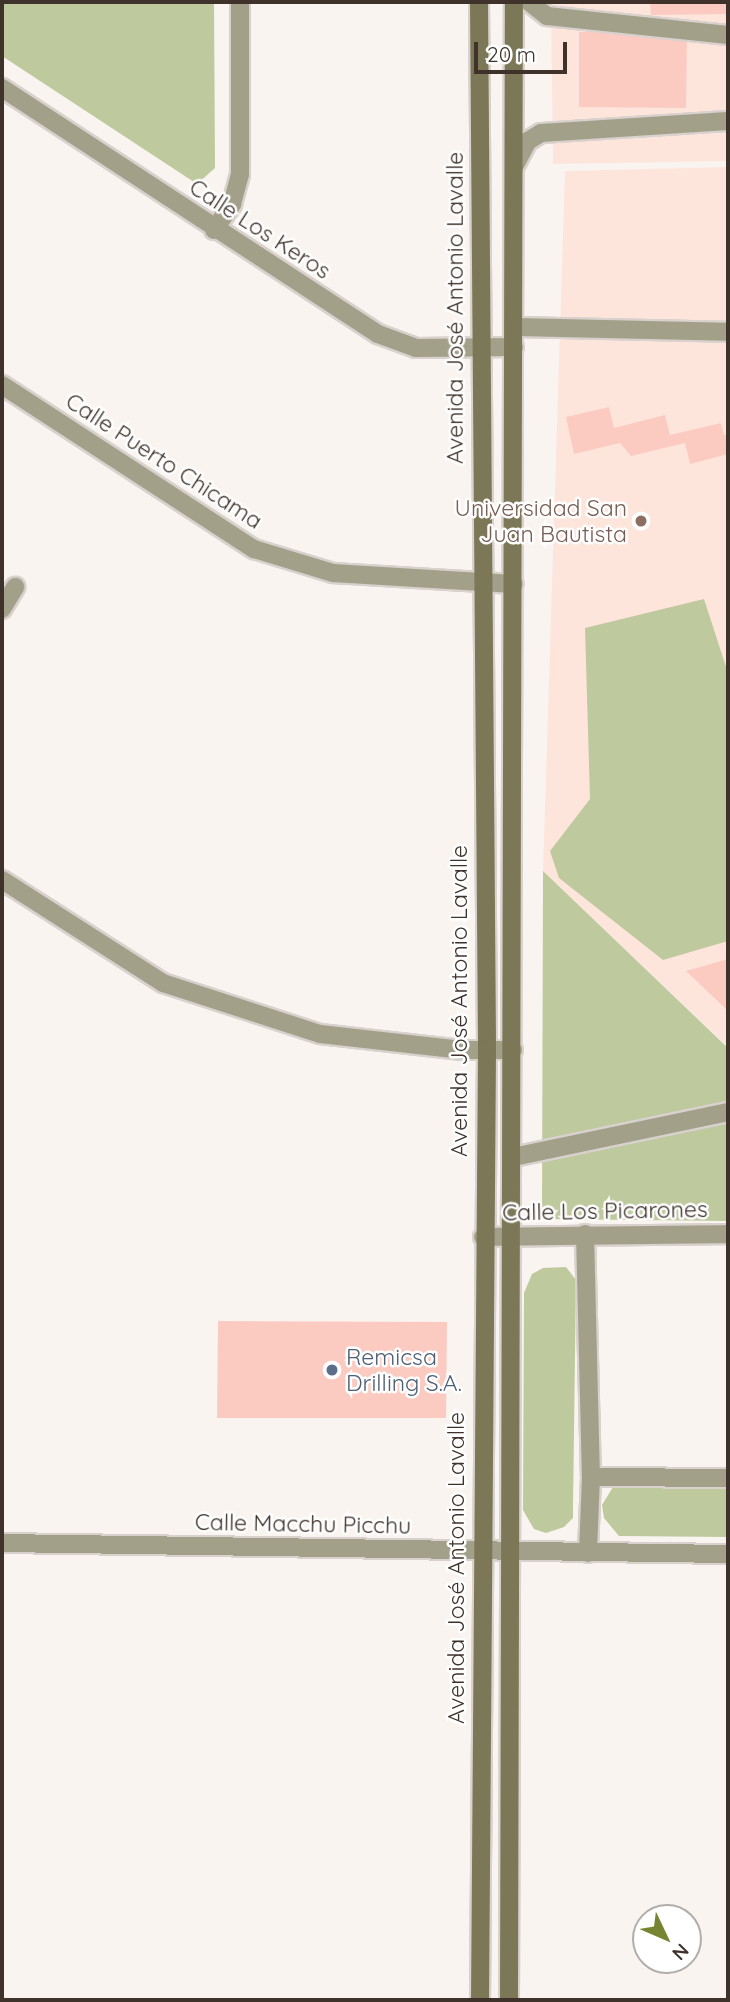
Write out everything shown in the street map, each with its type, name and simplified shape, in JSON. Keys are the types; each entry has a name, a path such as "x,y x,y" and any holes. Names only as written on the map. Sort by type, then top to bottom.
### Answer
{"main road":[{"name":"Avenida José Antonio Lavalle","path":"479,2 480,584 487,1050 480,1553 480,2000"},
{"path":"509,2000 514,2"}],"street":[{"path":"214,230 232,204 240,174 240,2"},
{"path":"529,2 547,16 728,35"},
{"name":"Calle Los Keros","path":"2,88 214,230 378,334 416,348 513,348"},
{"path":"514,167 528,141 541,133 728,121"},
{"path":"514,327 728,332"},
{"name":"Calle Puerto Chicama","path":"2,385 254,549 333,573 480,584 514,583"},
{"path":"2,609 15,587"},
{"path":"2,880 163,983 320,1034 487,1050 513,1050"},
{"path":"513,1157 728,1112"},
{"path":"584,1234 591,1477 588,1553"},
{"name":"Calle Los Picarones","path":"483,1237 728,1234"},
{"path":"591,1477 728,1478"},
{"path":"2,1532 10,1542"},
{"name":"Calle Macchu Picchu","path":"10,1542 480,1553 728,1554"}],"shaded area":[{"path":"551,2 728,2 728,161 553,164"},
{"name":"Universidad San Juan Bautista","path":"728,167 728,1047 543,871 565,171"}],"green space":[{"path":"2,2 214,2 215,168 197,184 2,56"},
{"path":"704,599 728,673 728,941 663,960 559,878 550,851 590,799 585,628"},
{"path":"543,871 728,1048 728,1221 542,1219"},
{"path":"566,1267 576,1280 573,1518 564,1527 546,1533 534,1529 523,1510 524,1293 532,1274 543,1268"},
{"path":"613,1487 728,1489 728,1537 619,1536 604,1518 602,1505"}],"building":[{"path":"650,2 728,2 728,14 651,15"},
{"path":"579,32 687,32 686,108 579,107"},
{"path":"609,407 614,428 665,415 670,435 721,423 724,435 728,434 728,454 690,464 685,443 631,456 620,443 574,454 566,417"},
{"path":"728,959 728,1011 686,971"},
{"name":"Remicsa Drilling S.A.","path":"218,1321 447,1322 446,1418 217,1418"}],"place":[{"name":"Universidad San Juan Bautista","path":"641,521"},
{"name":"Remicsa Drilling S.A.","path":"332,1370"}]}
